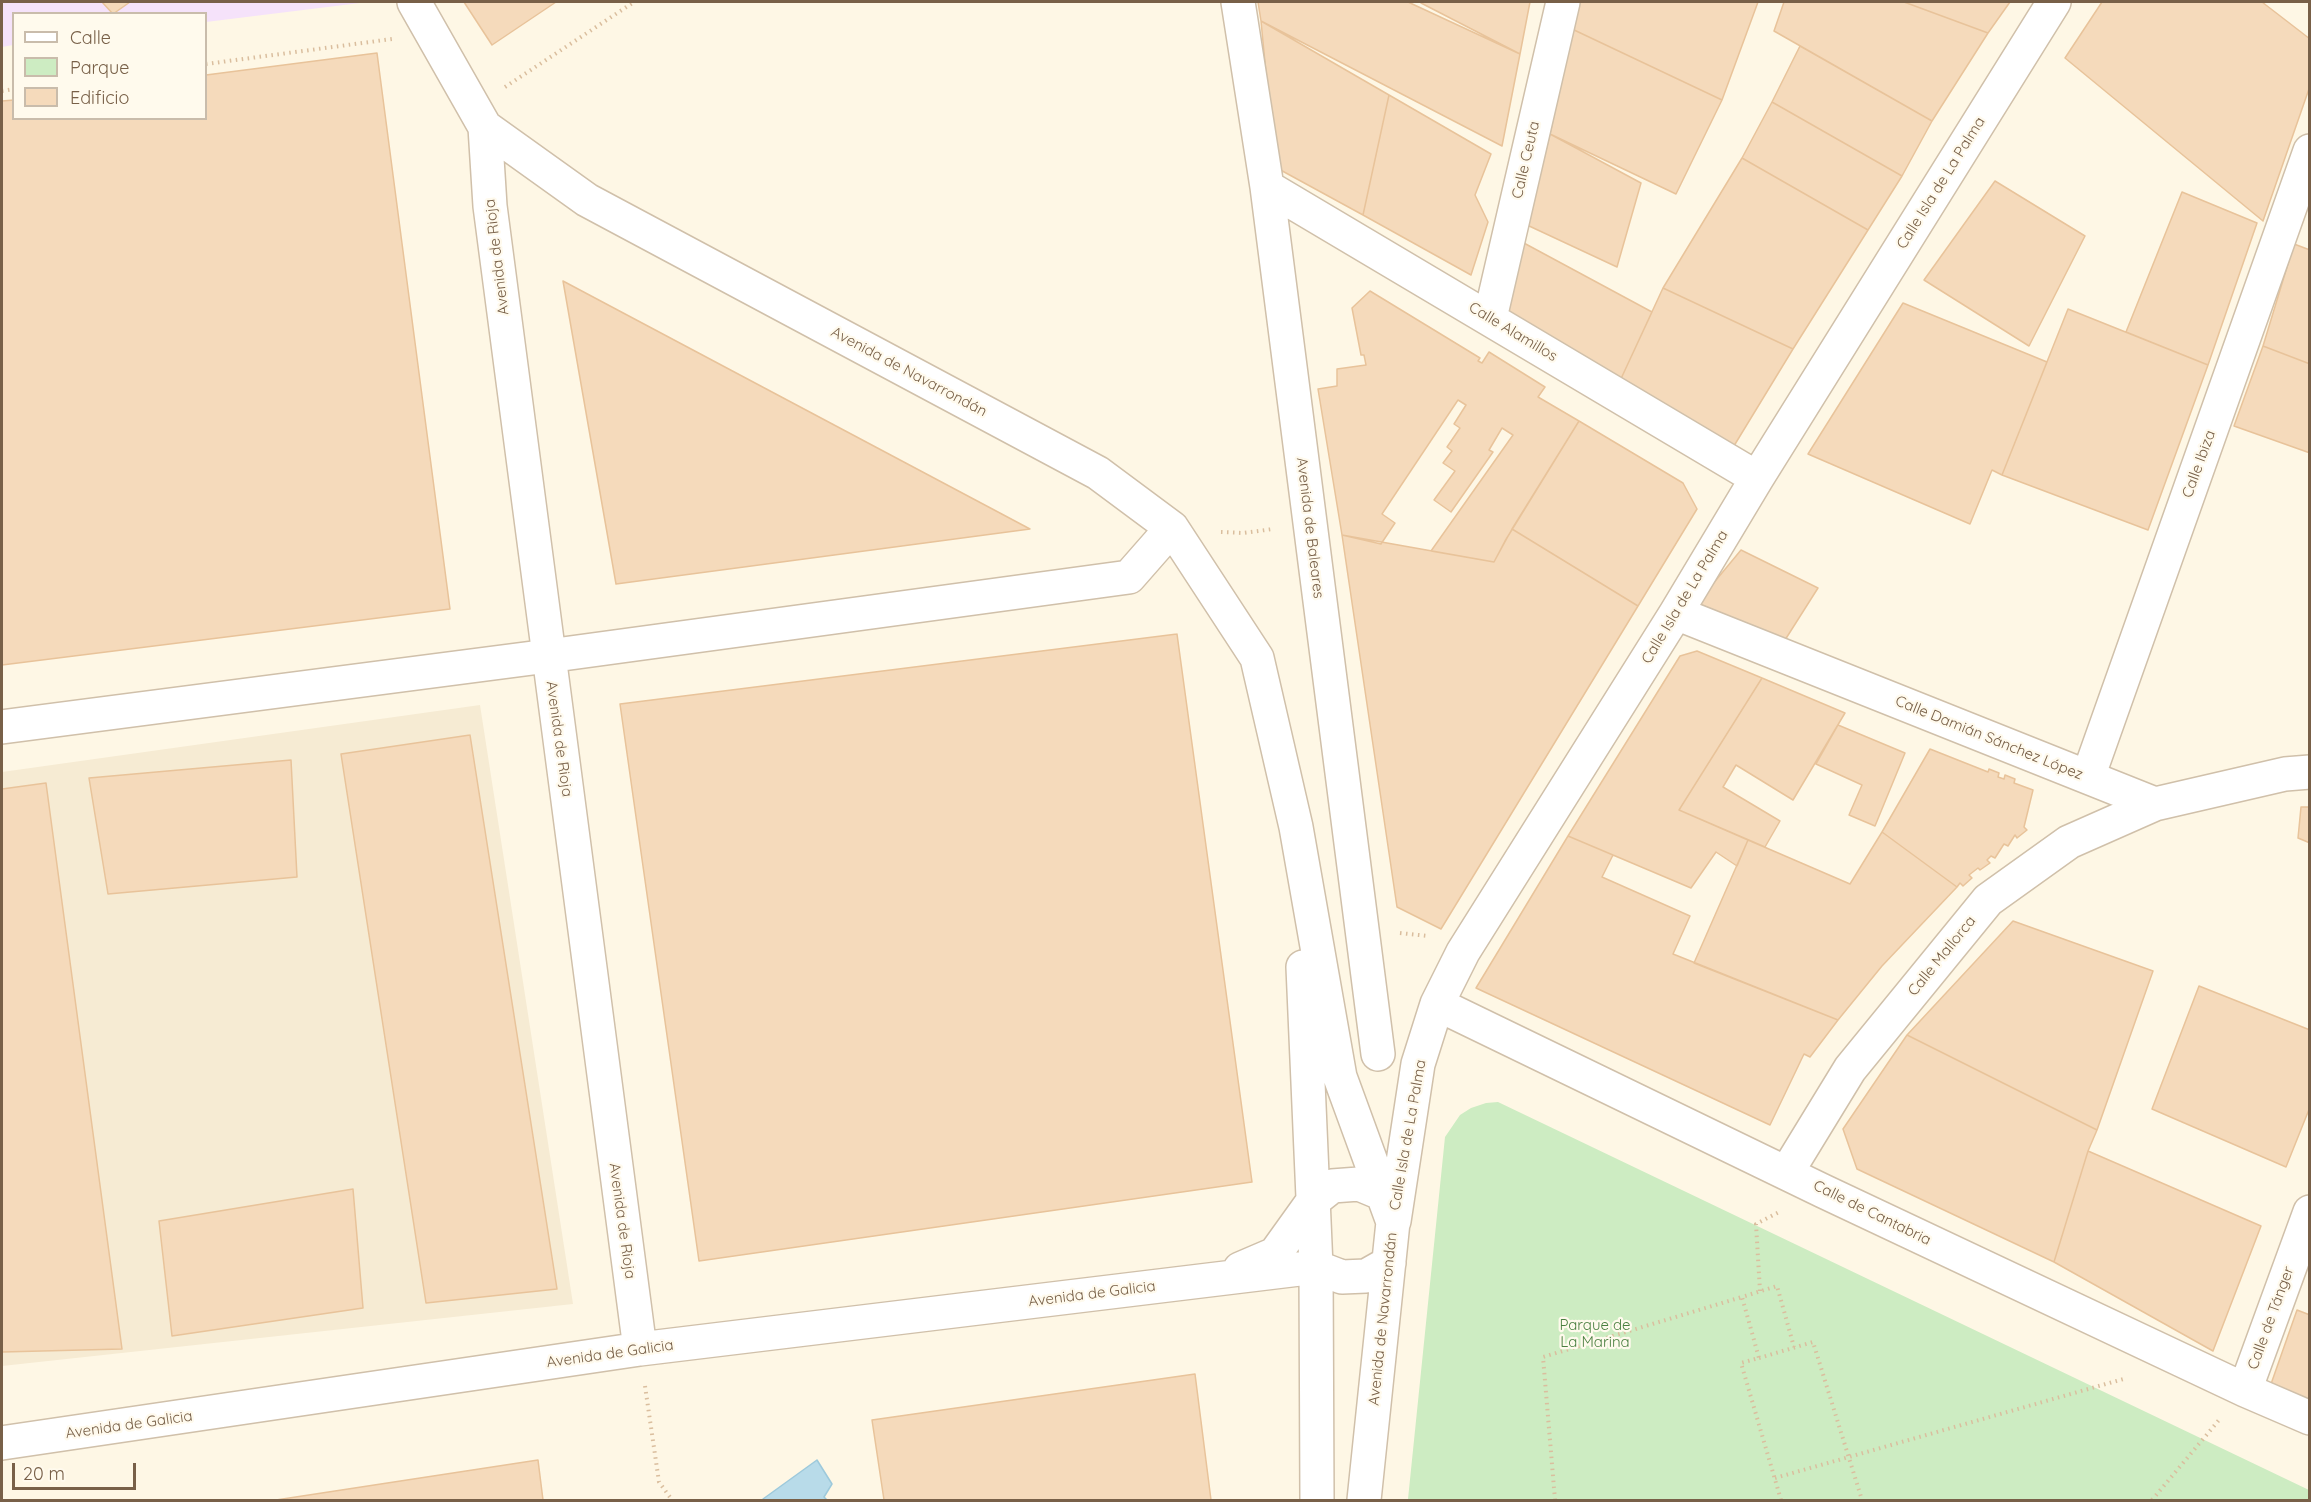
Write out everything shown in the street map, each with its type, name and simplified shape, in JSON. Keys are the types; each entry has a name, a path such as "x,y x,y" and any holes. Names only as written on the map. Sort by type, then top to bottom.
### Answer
{"street":[{"name":"Avenida de Navarrondán","path":"414,2 480,117 587,200 1098,473 1172,528 1257,658 1296,827 1340,1077 1388,1208 1389,1263 1364,1500"},
{"name":"Avenida de Baleares","path":"1238,2 1268,187 1309,525 1378,1054"},
{"name":"Calle Ceuta","path":"1490,318 1563,2"},
{"name":"Calle Isla de La Palma","path":"1388,1208 1418,1064 1437,1004 1463,952 2054,2"},
{"name":"Avenida de Rioja","path":"480,117 548,656 640,1350"},
{"name":"Calle Ibiza","path":"2088,777 2310,151"},
{"name":"Calle Alamillos","path":"1268,187 1757,478"},
{"path":"2,727 1129,577 1172,528"},
{"name":"Calle Damián Sánchez López","path":"1676,613 2155,804"},
{"path":"2155,804 2285,774 2310,772"},
{"name":"Calle Mallorca","path":"1787,1172 1850,1069 1988,900 2069,842 2155,804"},
{"name":"Avenida de Navarrondán","path":"1296,827 1316,1267 1317,1500"},
{"name":"Calle de Cantabria","path":"1437,1004 1823,1191 2245,1390 2310,1418"},
{"path":"1313,1201 1332,1186 1359,1184 1388,1208"},
{"name":"Avenida de Galicia","path":"1220,1278 1275,1254 1313,1201"},
{"name":"Calle de Tánger","path":"2245,1390 2310,1212"},
{"path":"1316,1267 1342,1277 1366,1276 1389,1263"},
{"name":"Avenida de Galicia","path":"2,1443 640,1350 1316,1267"}],"path":[{"path":"480,117 634,2"},
{"path":"207,64 432,34"},
{"path":"1172,528 1243,533 1309,525"},
{"path":"1760,1291 1756,1224 1823,1191"},
{"path":"1555,1500 1543,1357 1777,1286 1794,1347"},
{"path":"1742,1296 1759,1358"},
{"path":"1781,1500 1741,1363 1813,1342 1862,1500"},
{"path":"640,1350 659,1482 672,1500"},
{"path":"1775,1478 2130,1378"},
{"path":"2152,1500 2245,1390"}],"shaded area":[{"path":"2,2 360,3 207,22 207,12 12,12 12,45 2,47"},
{"path":"480,705 573,1304 2,1366 2,772"}],"green space":[{"name":"Parque de La Marina","path":"1498,1102 2309,1490 2309,1500 1402,1500 1408,1499 1445,1137 1460,1115 1471,1108"}],"water":[{"path":"817,1460 832,1484 824,1497 827,1500 763,1499"}],"building":[{"path":"102,2 130,2 116,12 111,12"},
{"path":"464,2 556,2 492,45"},
{"path":"1258,2 1408,2 1520,54 1502,146 1261,21"},
{"path":"1530,2 1520,54 1421,3"},
{"path":"1580,2 1758,2 1722,100 1572,29"},
{"path":"1784,2 1904,2 1988,33 1932,121 1774,31"},
{"path":"1904,2 2010,2 1988,33"},
{"path":"2102,2 2262,2 2310,39 2310,86 2263,221 2065,58"},
{"path":"1261,21 1389,95 1363,215 1275,167"},
{"path":"1572,29 1722,100 1676,194 1550,134"},
{"path":"1800,46 1932,121 1902,176 1772,102"},
{"path":"377,53 450,609 2,665 2,101 12,100 12,120 207,120 207,75"},
{"path":"1389,95 1491,154 1475,195 1488,222 1471,275 1363,215"},
{"path":"1772,102 1902,176 1868,230 1742,158"},
{"path":"1550,134 1641,183 1617,267 1527,225"},
{"path":"1742,158 1868,230 1793,349 1663,288"},
{"path":"1995,181 2085,236 2029,346 1924,280"},
{"path":"2182,192 2257,223 2208,365 2126,332"},
{"path":"1522,242 1652,312 1619,383 1504,313"},
{"path":"2294,244 2310,250 2310,364 2263,346"},
{"path":"563,281 1030,529 616,584"},
{"path":"1663,288 1793,349 1726,459 1619,383"},
{"path":"1370,291 1480,358 1478,361 1482,363 1489,352 1545,387 1538,397 1579,421 1494,562 1431,551 1513,435 1502,428 1489,450 1493,452 1451,512 1434,500 1455,471 1443,463 1452,451 1447,447 1460,428 1454,424 1466,405 1458,400 1382,514 1395,523 1381,544 1342,535 1318,389 1337,386 1337,369 1366,365 1364,355 1361,355 1352,308"},
{"path":"1903,303 2047,362 2002,475 1992,470 1970,524 1808,454"},
{"path":"2068,309 2208,365 2148,530 2002,475"},
{"path":"2263,346 2310,364 2310,453 2234,426"},
{"path":"1579,421 1683,483 1697,509 1638,606 1512,529"},
{"path":"1512,529 1638,606 1441,929 1397,907 1342,535 1494,562"},
{"path":"1741,550 1818,588 1785,640 1697,603"},
{"path":"1177,634 1252,1182 699,1261 620,704"},
{"path":"1697,651 1762,678 1679,810 1748,840 1737,866 1716,852 1691,888 1568,836 1680,656"},
{"path":"1762,678 1845,713 1793,800 1736,765 1723,787 1780,821 1765,847 1679,810"},
{"path":"1838,725 1905,753 1875,826 1849,815 1862,785 1816,764"},
{"path":"470,735 557,1289 426,1303 341,754"},
{"path":"1930,749 1988,772 1989,769 1999,773 1998,777 2004,779 2005,775 2015,779 2014,783 2033,790 2024,827 2027,830 2017,838 2015,835 2008,846 2004,844 1995,858 1991,856 1987,860 1990,863 1969,875 1972,878 1963,886 1960,883 1957,887 1882,832"},
{"path":"291,760 297,877 108,894 89,778"},
{"path":"46,783 122,1349 2,1352 2,789"},
{"path":"2301,807 2310,807 2310,843 2298,838"},
{"path":"1882,832 1957,887 1882,966 1838,1020 1694,963 1748,840 1850,884"},
{"path":"1568,836 1613,855 1602,877 1690,916 1673,954 1838,1020 1810,1057 1804,1054 1770,1125 1476,988"},
{"path":"2013,921 2153,971 2097,1130 1907,1035"},
{"path":"2199,986 2310,1030 2310,1107 2286,1167 2152,1109"},
{"path":"1907,1035 2097,1130 2088,1151 2054,1262 1857,1169 1843,1129"},
{"path":"2088,1151 2261,1226 2213,1351 2054,1262"},
{"path":"353,1189 363,1308 172,1336 159,1221"},
{"path":"2297,1310 2310,1315 2310,1401 2271,1384"},
{"path":"1195,1374 1211,1500 884,1500 872,1420"},
{"path":"538,1460 543,1500 276,1500"}]}
